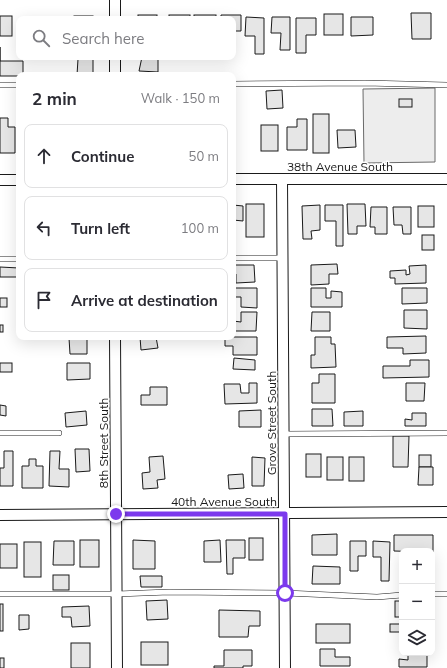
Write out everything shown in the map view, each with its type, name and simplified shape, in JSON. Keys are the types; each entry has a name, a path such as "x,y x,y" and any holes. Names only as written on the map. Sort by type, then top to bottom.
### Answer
{"street":[{"path":"115,0 115,16"},
{"path":"115,60 115,72"},
{"name":"38th Avenue South","path":"236,179 447,179"},
{"name":"Grove Street South","path":"282,179 285,668"},
{"path":"0,180 16,180"},
{"name":"8th Street South","path":"116,340 117,668"},
{"name":"40th Avenue South","path":"0,515 447,512"}],"lane":[{"path":"236,84 351,83 447,85"},
{"path":"0,85 16,85"},
{"path":"236,258 283,258"},
{"path":"0,259 16,259"},
{"path":"0,433 59,433"},
{"path":"284,434 447,433"},
{"path":"0,594 117,594 169,592 285,593 377,597 399,595"},
{"path":"435,594 447,594"}],"shaded area":[{"path":"435,88 435,162 364,163 363,89"}],"building":[{"path":"411,13 431,13 431,39 412,39"},
{"path":"324,14 343,14 343,35 324,35"},
{"path":"138,15 157,15 157,16"},
{"path":"169,15 190,15 190,16"},
{"path":"194,15 216,15 216,16"},
{"path":"241,15 241,31 236,31 236,16 221,16"},
{"path":"0,16 12,16 12,36 0,36"},
{"path":"246,17 264,18 264,54 255,54 255,36 245,36"},
{"path":"272,17 290,17 290,50 280,50 281,33 271,33"},
{"path":"351,17 373,17 373,35 351,36"},
{"path":"296,18 316,18 316,35 306,35 306,53 296,53"},
{"path":"78,60 93,60 93,72 77,72"},
{"path":"141,60 158,60 158,72 139,71"},
{"path":"0,61 23,61 23,72 16,72 16,76 0,76"},
{"path":"282,90 283,108 267,109 266,91"},
{"path":"399,99 412,99 412,107 399,107"},
{"path":"313,114 329,114 329,153 313,153"},
{"path":"0,118 8,118 8,127 15,127 15,153 0,153"},
{"path":"297,119 307,119 307,150 287,150 287,127 297,127"},
{"path":"261,125 278,125 278,151 261,151"},
{"path":"337,130 355,130 356,147 338,148"},
{"path":"246,204 264,204 264,237 246,237"},
{"path":"347,204 365,204 366,226 357,226 357,234 348,234"},
{"path":"236,205 243,206 243,221 236,220"},
{"path":"320,205 320,230 311,231 312,239 303,239 302,206"},
{"path":"325,205 343,205 343,246 336,246 336,221 325,221"},
{"path":"418,206 434,206 434,227 418,227"},
{"path":"371,207 387,207 387,234 375,234 375,227 370,227"},
{"path":"393,207 411,207 411,234 403,234 402,225 394,225"},
{"path":"422,235 434,235 434,250 422,250"},
{"path":"337,264 338,274 329,274 329,284 311,285 311,265"},
{"path":"236,265 254,265 255,282 236,283"},
{"path":"426,265 426,283 395,284 395,278 390,278 390,271 406,270 406,275 410,274 409,266"},
{"path":"0,267 16,268 16,277 0,277"},
{"path":"236,288 257,288 257,308 241,307 241,297 236,297"},
{"path":"311,288 326,288 326,298 331,298 331,291 342,292 342,307 311,307"},
{"path":"402,288 427,288 427,303 402,304"},
{"path":"0,298 7,298 7,307 0,307"},
{"path":"404,310 427,310 427,329 404,328"},
{"path":"241,312 257,312 256,331 236,331 236,321 241,322"},
{"path":"312,312 330,312 330,331 311,331"},
{"path":"0,325 3,325 3,332 0,332"},
{"path":"426,336 426,353 403,354 403,348 387,348 387,337"},
{"path":"236,337 257,337 257,355 233,355 233,346 225,346 225,340 236,340"},
{"path":"315,337 331,337 331,344 335,344 336,367 311,368 311,355 315,355"},
{"path":"69,340 87,340 87,354 70,354"},
{"path":"140,340 157,340 158,348 141,350"},
{"path":"234,358 255,360 255,370 233,369"},
{"path":"410,360 429,360 429,377 383,378 383,366 410,366"},
{"path":"0,363 12,363 12,372 0,372"},
{"path":"67,363 90,363 90,379 67,380"},
{"path":"319,374 335,374 335,403 312,403 312,383 319,383"},
{"path":"249,383 257,383 257,403 225,404 224,384 240,384 241,393 249,393"},
{"path":"406,383 425,383 424,401 406,401"},
{"path":"150,387 167,387 167,405 141,405 141,395 150,395"},
{"path":"0,405 6,406 6,416 0,415"},
{"path":"312,409 332,409 333,426 312,426"},
{"path":"261,410 261,427 239,427 239,411"},
{"path":"86,411 87,425 66,427 65,413"},
{"path":"363,411 363,426 344,426 344,412"},
{"path":"412,413 426,413 426,426 405,426 405,419 412,420"},
{"path":"393,436 409,436 408,467 393,467"},
{"path":"75,449 89,449 90,471 76,472"},
{"path":"4,451 13,451 13,486 0,486 0,468 4,468"},
{"path":"50,451 60,451 59,469 69,469 69,487 49,486"},
{"path":"306,454 321,454 321,477 306,477"},
{"path":"419,455 431,455 431,467 419,467"},
{"path":"163,456 165,479 157,480 158,488 143,489 142,473 150,472 149,457"},
{"path":"252,457 265,458 264,486 252,486"},
{"path":"327,457 343,457 343,480 327,480"},
{"path":"349,457 364,457 364,481 349,481"},
{"path":"29,459 36,459 36,466 43,466 43,488 22,488 22,466 29,466"},
{"path":"419,467 433,467 433,485 418,485"},
{"path":"243,474 244,488 229,489 228,475"},
{"path":"337,534 337,555 312,555 312,535"},
{"path":"394,535 433,535 433,548 399,548 399,551 394,551"},
{"path":"249,538 263,538 263,560 249,560"},
{"path":"80,540 99,540 99,567 80,567"},
{"path":"133,540 155,541 155,569 133,569"},
{"path":"220,540 221,562 204,562 204,541"},
{"path":"226,540 245,540 245,558 233,558 233,574 227,574"},
{"path":"54,541 74,541 74,565 53,565"},
{"path":"350,541 366,541 366,556 358,556 358,571 350,571"},
{"path":"373,541 390,542 389,581 381,581 381,557 373,557"},
{"path":"24,542 41,542 41,577 24,577"},
{"path":"0,544 17,544 17,568 0,568"},
{"path":"313,566 340,567 340,584 312,584"},
{"path":"53,575 69,575 69,590 53,590"},
{"path":"140,576 162,576 162,587 141,587"},
{"path":"167,600 168,619 147,620 146,601"},
{"path":"395,601 399,601 399,617 395,617"},
{"path":"0,604 3,604 3,631 0,631"},
{"path":"89,606 90,626 72,627 71,617 62,617 62,607"},
{"path":"219,610 260,611 260,626 249,626 248,637 219,637"},
{"path":"19,615 29,615 29,629 19,630"},
{"path":"316,624 350,624 350,643 316,643"},
{"path":"390,624 399,624 399,632 390,632"},
{"path":"141,642 168,642 168,665 141,665"},
{"path":"71,643 90,643 90,668 71,668"},
{"path":"320,649 335,649 335,657 350,657 350,666 320,666"},
{"path":"224,650 252,650 252,666 243,666 243,668 214,668 214,666 224,666"},
{"path":"408,656 427,656 427,667 399,667 399,659 408,660"},
{"path":"0,658 4,658 4,668 0,668"}],"route":[{"path":"116,514 285,514 285,593"}]}
